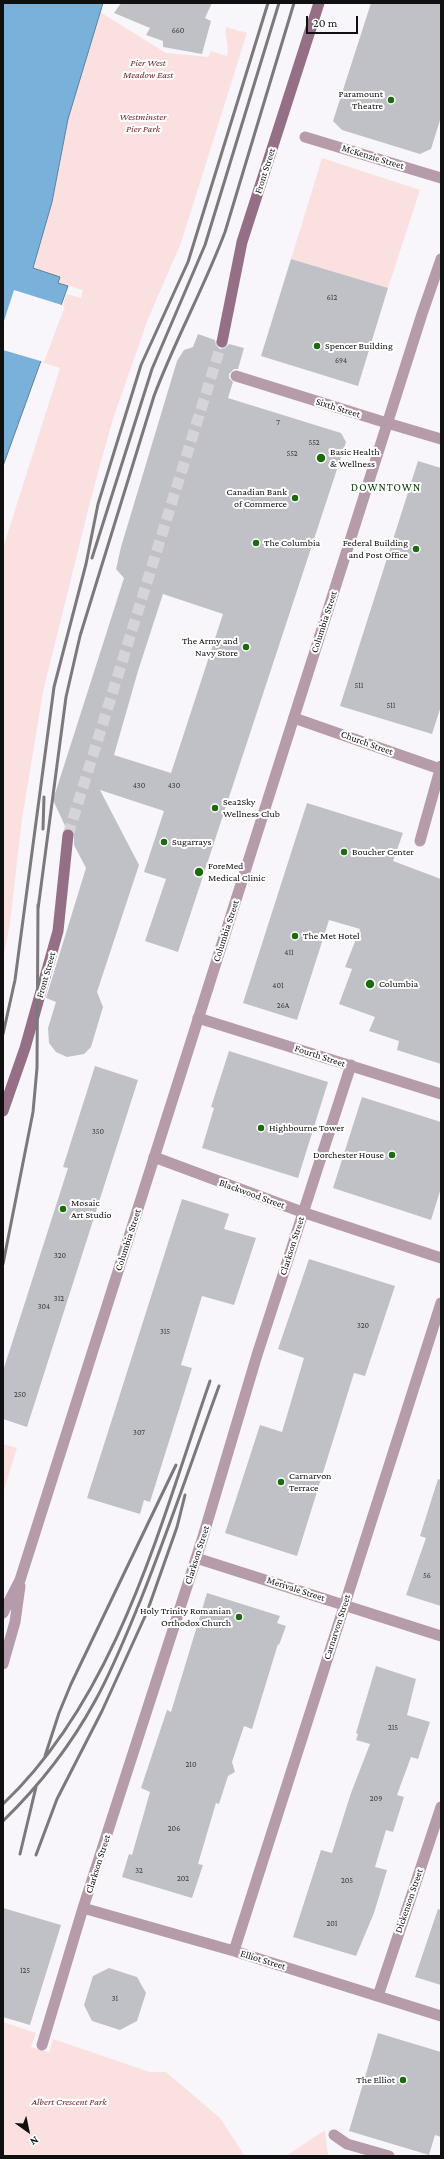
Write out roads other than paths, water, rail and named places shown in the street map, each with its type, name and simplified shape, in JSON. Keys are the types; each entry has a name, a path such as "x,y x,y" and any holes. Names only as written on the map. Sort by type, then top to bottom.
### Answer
{"main road":[{"name":"Front Street","path":"222,342 242,242 319,3"},
{"name":"Front Street","path":"3,1111 25,1048 58,931 68,835"}],"street":[{"name":"McKenzie Street","path":"305,136 441,178"},
{"name":"Columbia Street","path":"3,1613 20,1580 387,423 441,260"},
{"name":"Sixth Street","path":"236,376 441,439"},
{"name":"Church Street","path":"294,718 440,768"},
{"path":"420,841 440,768"},
{"name":"Fourth Street","path":"198,1018 441,1094"},
{"name":"Clarkson Street","path":"42,2045 83,1908 196,1558 302,1212 351,1066"},
{"name":"Blackwood Street","path":"154,1157 302,1212 441,1258"},
{"name":"Carnarvon Street","path":"234,1951 441,1303"},
{"name":"Merivale Street","path":"196,1558 441,1636"},
{"name":"Columbia Street","path":"3,1664 15,1622 20,1580"},
{"name":"Dickenson Street","path":"378,1996 441,1807"},
{"name":"Elliot Street","path":"83,1908 234,1951 441,2016"},
{"path":"334,2135 347,2144 389,2156"}],"water":[{"path":"3,3 103,3 68,119 52,202 33,268 60,277 58,283 68,286 3,466"}],"tunnel":[{"path":"68,835 222,342"}],"railway":[{"path":"3,1034 15,980 54,687 86,564 98,504 141,365 188,262 268,3"},
{"path":"92,558 152,369 205,245 279,3"},
{"path":"38,909 66,697 80,636 154,396 225,232 294,3"},
{"path":"43,829 44,797"},
{"path":"3,1264 33,1112 37,1068 38,905"},
{"path":"3,1804 43,1761 76,1713 105,1661 153,1550 210,1381"},
{"path":"3,1821 42,1779 65,1749 86,1717 108,1676 151,1573 219,1386"},
{"path":"45,1756 59,1713 71,1684 176,1465"},
{"path":"36,1855 57,1799 102,1711 147,1612 177,1527 185,1495"},
{"path":"20,1854 36,1787"}],"place":[{"name":"Paramount Theatre","path":"391,100"},
{"name":"Spencer Building","path":"317,346"},
{"name":"Basic Health & Wellness","path":"321,458"},
{"name":"Canadian Bank of Commerce","path":"295,498"},
{"name":"The Columbia","path":"256,543"},
{"name":"Federal Building and Post Office","path":"416,549"},
{"name":"The Army and Navy Store","path":"246,647"},
{"name":"Sea2Sky Wellness Club","path":"215,808"},
{"name":"Sugarrays","path":"164,842"},
{"name":"Boucher Center","path":"344,852"},
{"name":"ForeMed Medical Clinic","path":"199,872"},
{"name":"The Met Hotel","path":"295,936"},
{"name":"Columbia","path":"370,984"},
{"name":"Highbourne Tower","path":"261,1128"},
{"name":"Dorchester House","path":"392,1155"},
{"name":"Mosaic Art Studio","path":"63,1209"},
{"name":"Carnarvon Terrace","path":"281,1482"},
{"name":"Holy Trinity Romanian Orthodox Church","path":"239,1617"},
{"name":"The Elliot","path":"403,2080"}],"district":[{"name":"DOWNTOWN","path":"386,488"}],"park label":[{"name":"Pier West Meadow East","path":"148,68"},
{"name":"Westminster Pier Park","path":"143,122"},
{"name":"Albert Crescent Park","path":"69,2102"}]}
